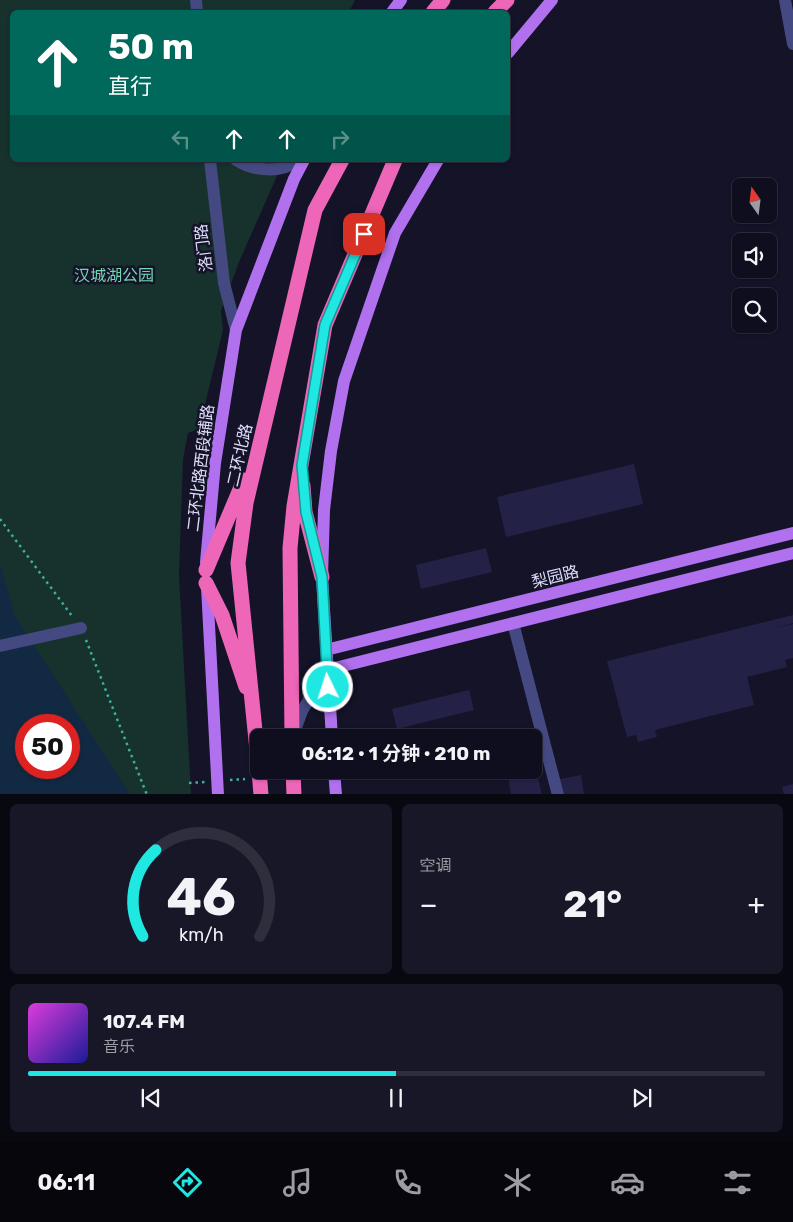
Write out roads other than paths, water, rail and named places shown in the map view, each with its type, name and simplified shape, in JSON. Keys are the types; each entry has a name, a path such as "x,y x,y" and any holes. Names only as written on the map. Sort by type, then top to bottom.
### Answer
{"highway":[{"path":"435,10 443,0"},
{"path":"497,10 507,0"},
{"name":"二环北路","path":"256,729 238,563 246,503 314,210 341,162"},
{"path":"292,729 290,548 294,506 325,325 394,162"},
{"path":"254,707 222,615 206,577 260,442"},
{"path":"302,465 306,512 322,577"},
{"name":"二环北路","path":"260,779 261,794"},
{"path":"293,779 294,794"}],"main road":[{"path":"510,51 552,0"},
{"name":"二环北路西段辅路","path":"218,794 206,577 214,463 236,330 294,179 303,162"},
{"path":"331,729 326,670 322,577 324,510 344,381 395,233 437,162"},
{"name":"梨园路","path":"326,650 793,533"},
{"path":"326,670 793,552"},
{"path":"335,779 336,794"}],"street":[{"path":"784,0 793,44"},
{"name":"洛门路","path":"210,162 224,283 236,330"},
{"path":"241,162 258,169 292,165 296,162"},
{"path":"513,623 558,794"},
{"path":"0,646 81,628"},
{"path":"295,729 302,711 326,670"}],"water":[{"path":"0,565 15,616 78,714 15,714 15,779 80,779 80,717 130,794 0,794"}],"park label":[{"name":"汉城湖公园","path":"114,275"}]}
